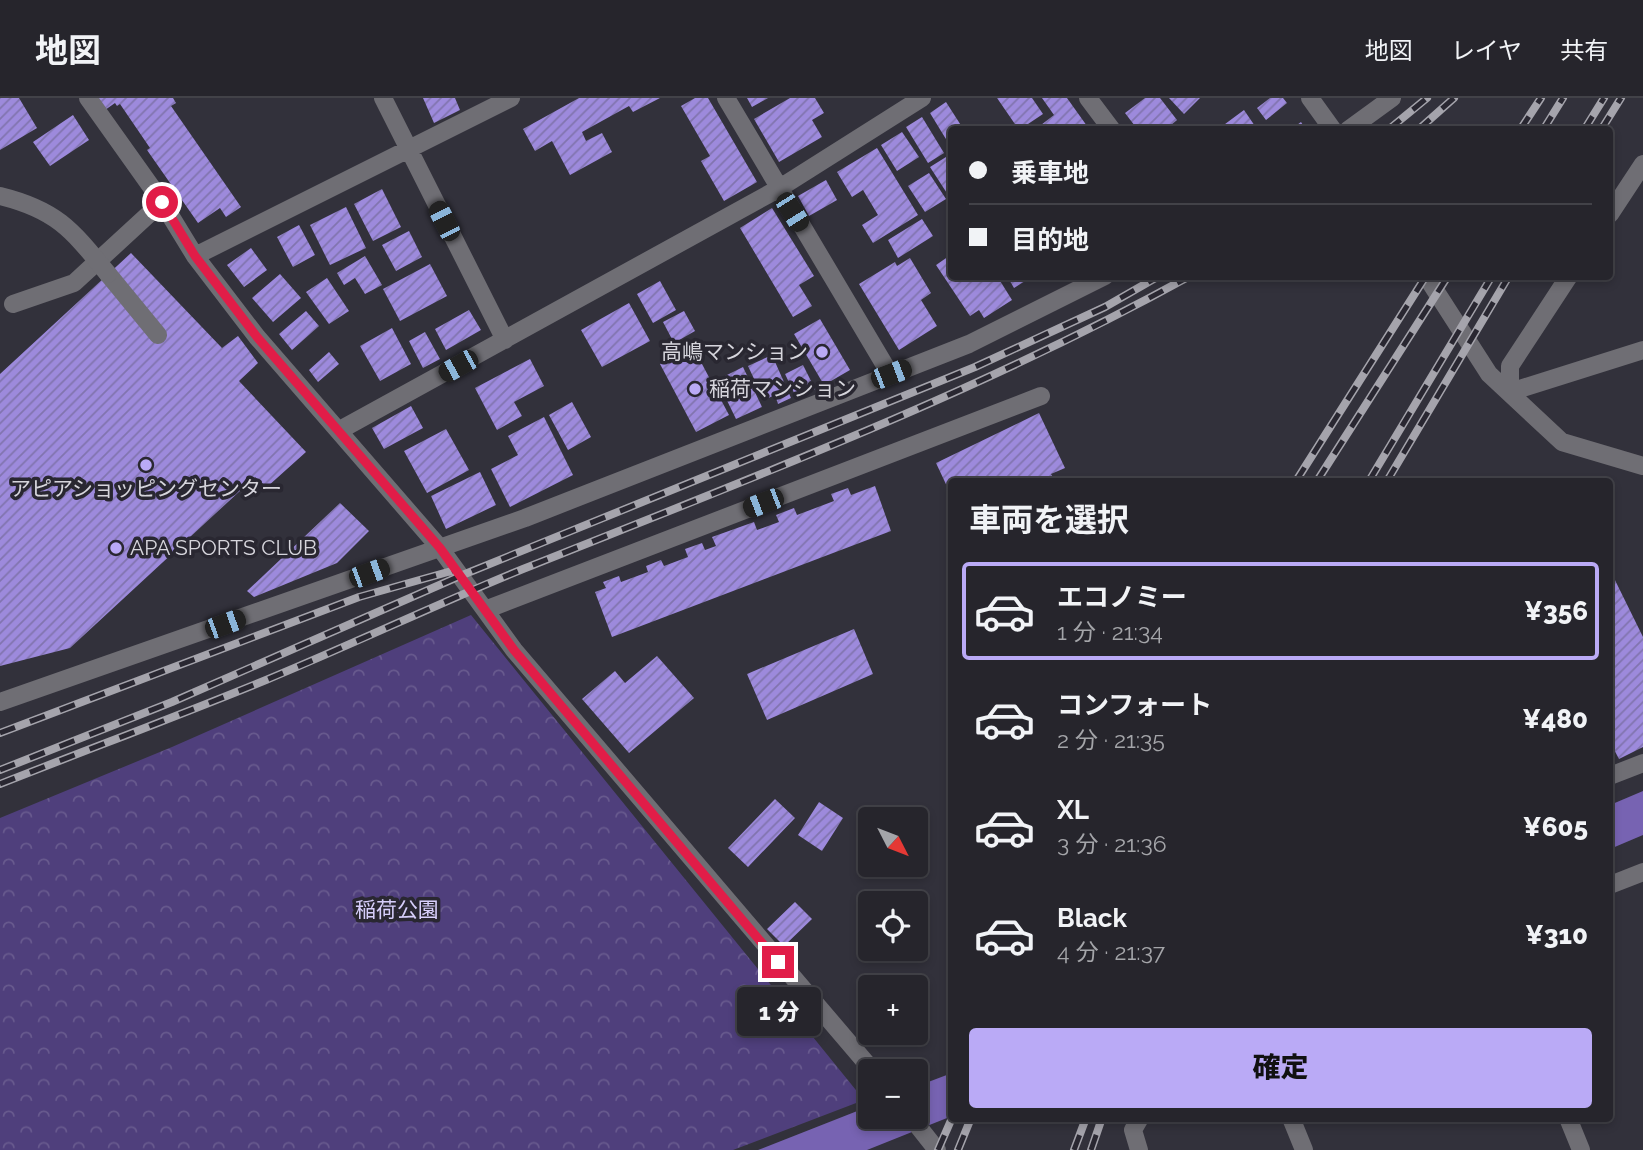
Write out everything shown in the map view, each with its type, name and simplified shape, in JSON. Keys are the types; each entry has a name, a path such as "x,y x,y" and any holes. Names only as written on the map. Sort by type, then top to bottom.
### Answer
{"street":[{"path":"88,98 162,202 195,256 257,337 440,548 523,661 863,1059"},
{"path":"383,98 505,340"},
{"path":"195,256 511,98"},
{"path":"726,98 891,374"},
{"path":"340,430 778,189 922,98"},
{"path":"1088,98 1109,126"},
{"path":"1310,98 1330,126"},
{"path":"1354,126 1392,98"},
{"path":"1613,209 1643,164"},
{"path":"0,196 49,212 70,229 158,335"},
{"path":"13,304 74,283 162,202"},
{"path":"0,702 525,518 969,344 1097,280"},
{"path":"1429,280 1489,374 1562,442 1643,466"},
{"path":"1510,392 1510,366 1566,280"},
{"path":"1510,392 1643,350"},
{"path":"485,610 1041,396"},
{"path":"1613,775 1643,763"},
{"path":"1613,884 1643,872"},
{"path":"1138,1122 1133,1130 1139,1150"},
{"path":"1293,1122 1304,1150"},
{"path":"1570,1122 1581,1150"},
{"path":"920,1129 937,1150"}],"green space":[{"name":"稲荷公園","path":"471,615 858,1093 858,1102 733,1150 0,1150 0,818 172,747"}],"shaded area":[{"path":"1643,791 1643,835 1613,848 1613,804"},
{"path":"948,1075 948,1118 928,1126 928,1082"},
{"path":"858,1111 858,1129 919,1129 867,1150 758,1150"}],"building":[{"path":"0,98 19,98 37,128 0,150"},
{"path":"97,98 173,98 176,103 171,106 241,207 226,217 220,208 198,223 147,150 150,148 120,104 117,106 115,103 105,110"},
{"path":"423,98 455,98 460,110 434,123"},
{"path":"579,98 660,98 633,112 629,106 582,132 586,141 602,133 612,152 570,175 552,141 535,151 523,129"},
{"path":"695,98 708,98 757,182 724,201 701,161 710,156 681,106"},
{"path":"747,98 768,98 752,107"},
{"path":"790,98 815,98 824,113 812,120 822,137 779,162 754,119"},
{"path":"997,98 1032,98 1043,114 1025,126 1016,126"},
{"path":"1042,98 1067,98 1087,126 1042,126 1054,115"},
{"path":"1145,98 1160,98 1177,120 1170,126 1135,126 1125,113"},
{"path":"1169,98 1200,98 1184,114"},
{"path":"1270,98 1283,98 1287,103 1266,120 1257,108"},
{"path":"946,102 961,126 948,126 948,142 930,113"},
{"path":"1244,110 1255,126 1222,126"},
{"path":"73,115 89,140 50,166 33,142"},
{"path":"922,117 944,153 928,163 906,127"},
{"path":"902,132 919,157 897,171 881,145"},
{"path":"877,148 918,215 873,243 862,225 878,215 863,190 852,197 837,172"},
{"path":"946,157 948,195 930,167"},
{"path":"929,173 946,199 925,212 908,186"},
{"path":"826,180 837,200 809,216 798,196"},
{"path":"382,189 401,227 373,241 354,204"},
{"path":"346,207 366,248 330,265 310,225"},
{"path":"772,208 814,276 799,285 812,306 793,317 740,228"},
{"path":"922,219 933,236 898,258 888,240"},
{"path":"299,225 315,255 293,267 277,237"},
{"path":"409,231 422,257 396,271 382,245"},
{"path":"251,248 267,270 244,287 227,265"},
{"name":"アピアショッピングセンター","path":"131,253 222,348 238,336 258,363 239,381 306,452 267,487 255,477 70,648 0,666 0,374"},
{"path":"365,256 382,285 365,294 355,278 344,285 337,273"},
{"path":"948,257 948,280 1000,280 1012,300 984,318 979,310 970,316 936,265"},
{"path":"910,258 931,293 921,300 937,326 899,350 859,284 895,262 897,266"},
{"path":"430,264 447,296 400,321 383,289"},
{"path":"280,274 301,298 273,322 252,298"},
{"path":"327,278 349,311 329,324 306,292"},
{"path":"1009,280 1027,280 1014,288"},
{"path":"660,281 676,310 653,323 637,294"},
{"path":"629,303 650,341 602,367 581,330"},
{"path":"469,310 481,330 446,350 435,329"},
{"path":"306,311 319,326 292,350 279,334"},
{"path":"684,311 695,331 674,343 663,322"},
{"name":"高嶋マンション","path":"820,319 850,370 824,385 794,334"},
{"path":"392,328 411,364 380,381 360,346"},
{"path":"425,332 440,359 423,368 409,341"},
{"name":"稲荷マンション","path":"693,347 729,415 696,432 660,364"},
{"path":"329,352 339,364 318,382 309,370"},
{"path":"772,355 791,398 778,404 775,395 764,400 748,366"},
{"path":"530,359 544,386 514,402 522,416 497,430 475,388"},
{"path":"803,365 815,389 797,399 785,374"},
{"path":"743,367 762,407 736,419 717,380"},
{"path":"572,402 591,437 568,450 549,415"},
{"path":"411,406 423,428 384,449 372,428"},
{"path":"1039,413 1065,468 1051,474 1053,478 948,478 948,488 936,463"},
{"path":"544,417 573,475 510,507 491,469 518,455 508,436"},
{"path":"446,429 469,470 427,493 404,451"},
{"path":"480,472 496,505 446,529 431,496"},
{"path":"875,486 891,531 612,637 595,592 606,588 603,582 619,576 621,582 648,572 646,566 661,560 664,566 688,557 685,549 702,543 705,550 716,546 712,537 754,522 757,530 779,522 776,515 794,508 797,515 834,501 831,494 848,488 851,495"},
{"path":"340,503 369,531 337,563 254,597 247,591"},
{"path":"1613,576 1643,637 1643,747 1619,759 1613,748"},
{"path":"854,629 873,674 767,720 747,674"},
{"path":"657,656 694,698 629,753 582,699 615,671 625,683"},
{"path":"775,799 795,818 748,867 728,848"},
{"path":"819,802 843,818 822,851 798,835"},
{"path":"795,902 812,919 784,946 767,929"}],"railway":[{"path":"1393,126 1427,98"},
{"path":"1422,126 1454,98"},
{"path":"1523,126 1541,98"},
{"path":"1546,126 1563,98"},
{"path":"1586,126 1604,98"},
{"path":"1604,126 1621,98"},
{"path":"0,770 172,702 460,576 975,367 1105,307 1152,280"},
{"path":"0,784 266,680 491,582 861,433 1027,359 1182,280"},
{"path":"1298,478 1423,280"},
{"path":"1319,478 1445,280"},
{"path":"1371,478 1490,280"},
{"path":"1389,478 1507,280"},
{"path":"0,733 359,597 455,570"},
{"path":"938,1150 950,1122"},
{"path":"958,1150 969,1122"},
{"path":"1074,1150 1084,1122"},
{"path":"1091,1150 1101,1122"}],"place":[{"name":"高嶋マンション","path":"822,352"},
{"name":"稲荷マンション","path":"695,389"},
{"name":"アピアショッピングセンター","path":"146,465"},
{"name":"APA SPORTS CLUB","path":"116,548"}],"route":[{"path":"162,202 195,256 257,337 440,548 514,650 778,962"}]}
